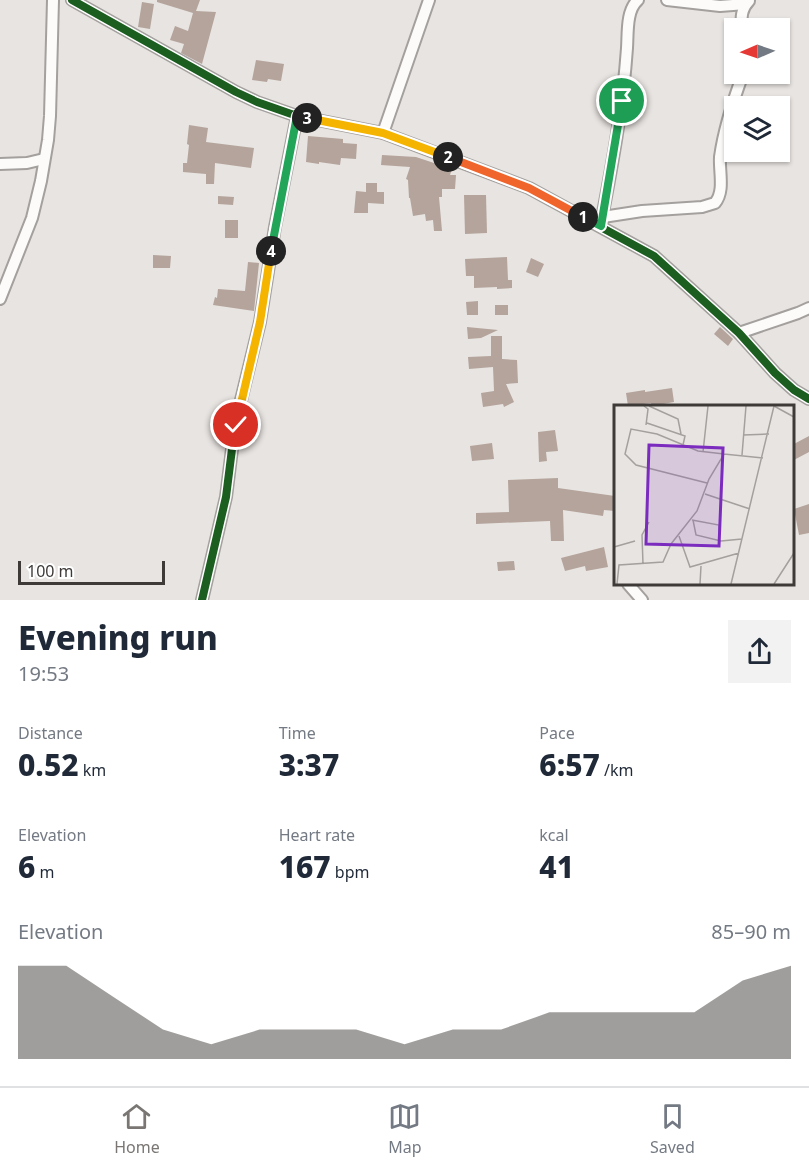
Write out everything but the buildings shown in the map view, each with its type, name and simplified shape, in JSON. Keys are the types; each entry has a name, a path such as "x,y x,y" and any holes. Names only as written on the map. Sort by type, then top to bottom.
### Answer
{"street":[{"path":"0,299 32,218 48,140 53,0"},
{"path":"72,0 257,102 297,116 383,133 529,188 602,222 654,256 739,333 775,373 794,390 809,399"},
{"path":"383,133 429,0"},
{"path":"602,222 622,101 630,18 634,3 638,0"},
{"path":"667,0 720,6 748,2"},
{"path":"742,18 742,12 748,2"},
{"path":"602,222 642,212 702,207 717,201 720,191 723,137 739,84"},
{"path":"202,600 226,497 236,425 260,322 275,227 297,116"},
{"path":"0,164 27,163 44,159"},
{"path":"739,333 809,308"},
{"path":"629,585 642,600"}],"cycle path":[{"path":"72,0 257,102 297,116 383,133 529,188 654,256 739,333 775,373 794,390 809,399"},
{"path":"202,600 226,497 235,425 260,322 275,227 297,116"}],"route":[{"path":"236,425 260,322 275,227 297,116 383,133 529,188 601,226 622,101"}]}
